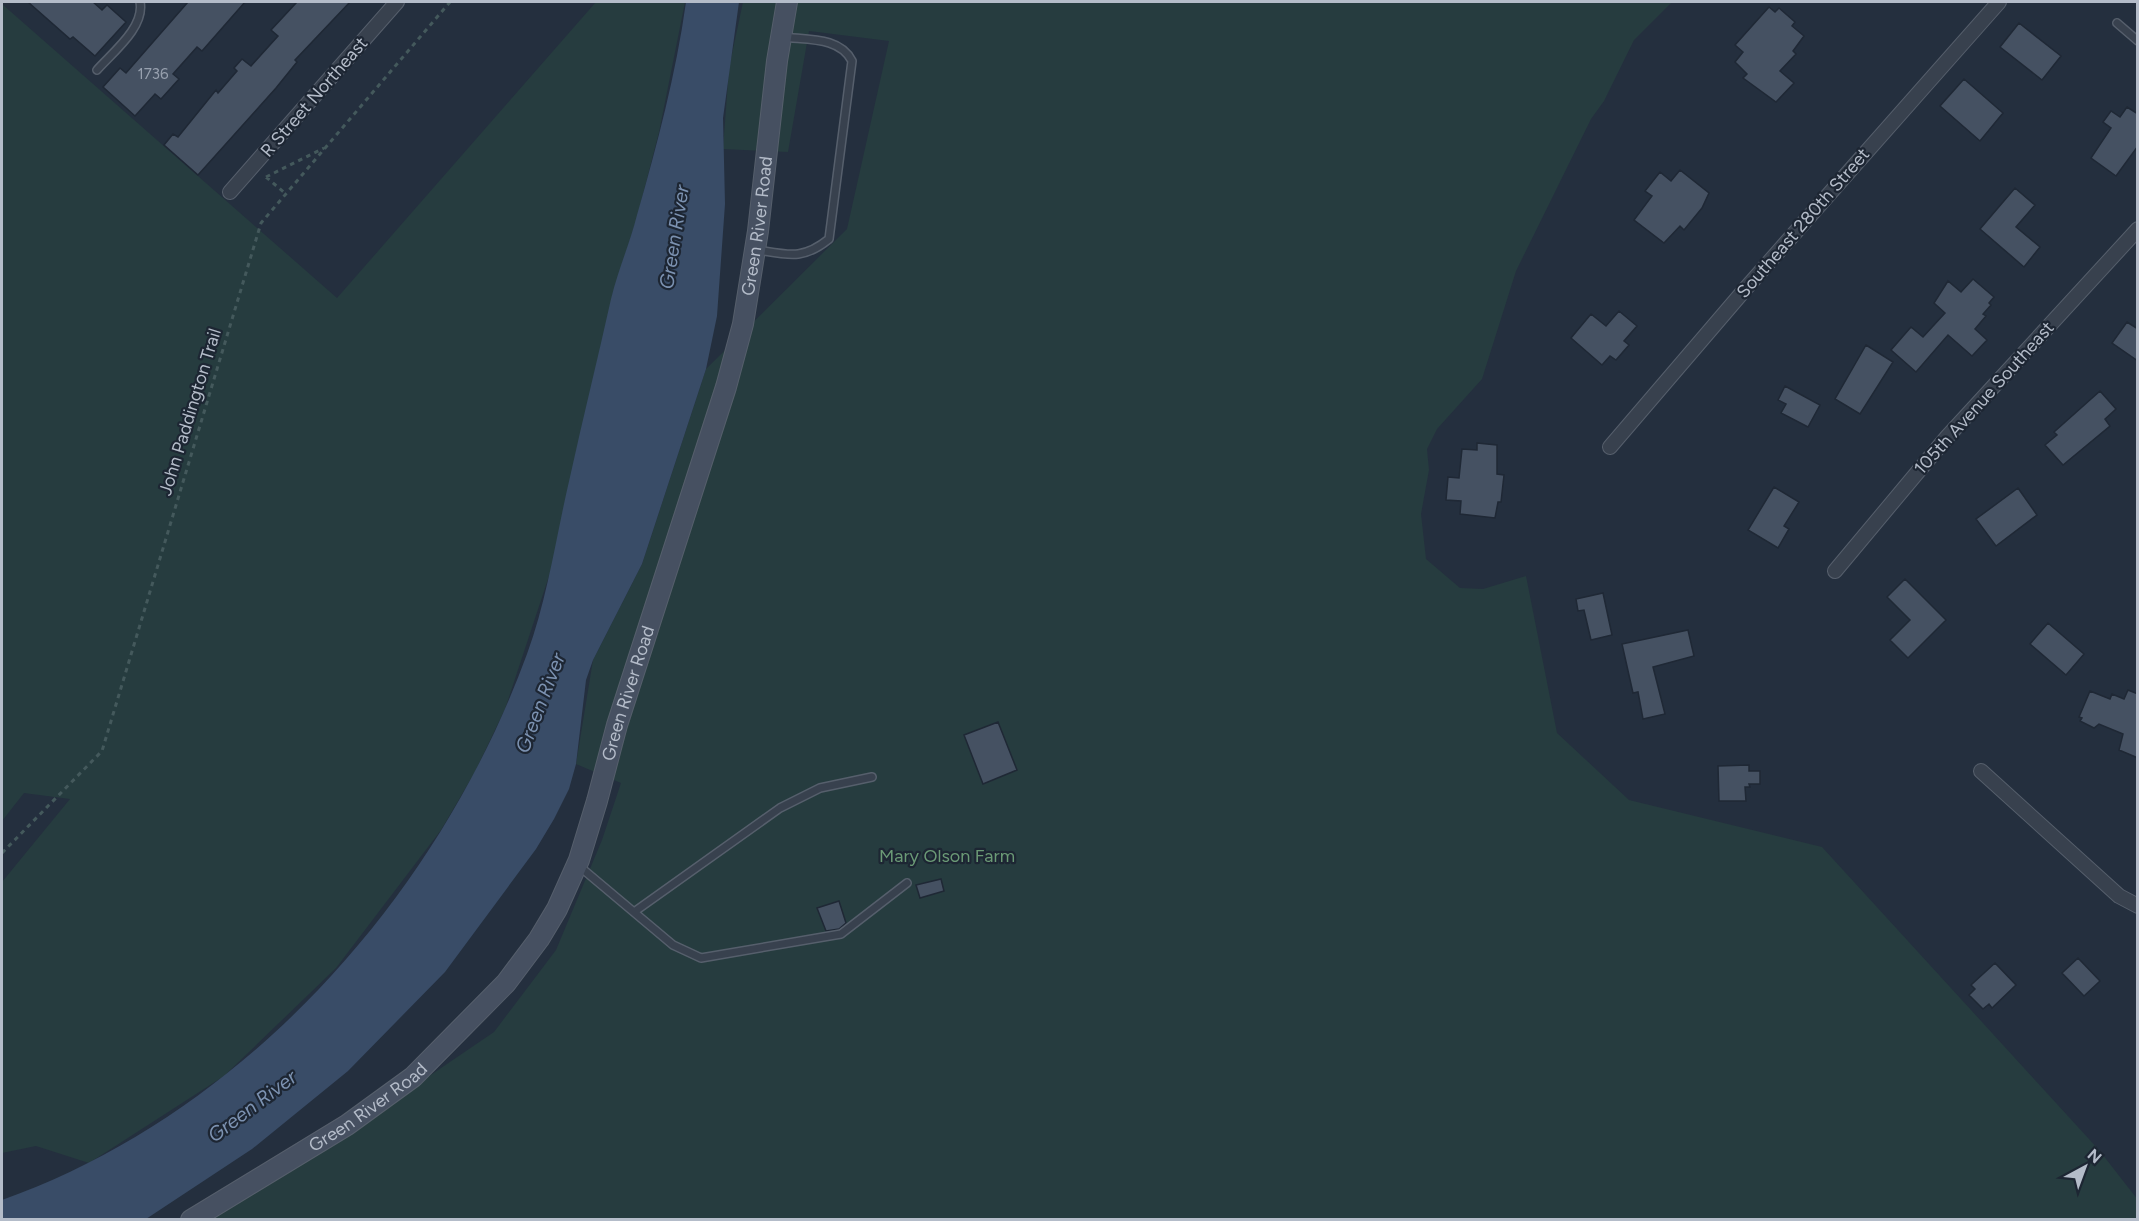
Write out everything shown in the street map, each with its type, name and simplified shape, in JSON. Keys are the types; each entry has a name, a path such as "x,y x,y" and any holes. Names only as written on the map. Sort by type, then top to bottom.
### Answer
{"street":[{"name":"R Street Northeast","path":"230,192 397,2"},
{"name":"Green River Road","path":"191,1220 347,1125 413,1077 506,983 558,909 577,864 597,801 617,724 726,387 743,324 756,249 787,2"},
{"name":"Southeast 280th Street","path":"1610,447 1747,287 1999,2"},
{"name":"105th Avenue Southeast","path":"1835,571 1947,437 2138,229"},
{"path":"1981,771 2119,896 2138,906"}],"lane":[{"path":"98,70 139,22 142,10 140,2"},
{"path":"2117,22 2138,41"},
{"path":"756,249 796,256 817,249 829,239 852,61 846,50 830,43 781,36"},
{"path":"634,912 780,808 820,788 872,777"},
{"path":"577,864 673,945 701,958 842,934 907,883"}],"path":[{"name":"John Paddington Trail","path":"2,853 102,751 261,223 450,2"},
{"path":"266,177 327,146"},
{"path":"253,166 286,194"}],"green space":[{"path":"596,2 685,2 659,132 637,218 613,293 551,570 505,709 475,772 441,830 336,968 224,1076 89,1163 36,1146 2,1153 2,882 70,799 24,793 2,821 2,4 337,298"},
{"name":"Mary Olson Farm","path":"743,2 1672,2 1634,40 1604,101 1591,119 1516,271 1482,379 1437,429 1427,449 1429,470 1421,514 1426,559 1460,588 1483,589 1526,576 1557,733 1629,800 1822,847 2099,1150 2138,1200 2137,1220 178,1220 219,1203 419,1083 494,1032 556,950 602,840 621,783 576,764 593,660 642,564 706,369 847,229 889,41 809,31 788,152 723,149 729,68"}],"water":[{"name":"Green River","path":"686,2 739,2 723,118 725,204 717,316 706,369 642,564 593,660 586,680 576,764 569,789 554,819 536,849 445,972 348,1071 252,1149 146,1219 2,1219 2,1200 91,1161 175,1112 252,1053 323,985 387,910 442,829 489,743 534,632 546,589 611,299 652,162 665,109"}],"building":[{"path":"28,2 93,2 102,10 107,5 126,22 95,56 73,37 70,39"},
{"path":"188,2 245,2 202,51 197,47 173,74 179,79 161,99 155,94 135,116 103,87 120,68 126,73"},
{"path":"297,2 350,2 295,60 297,62 276,88 198,175 164,145 173,134 178,137 216,90 218,93 237,71 234,68 242,59 251,66 278,36 271,30"},
{"path":"1769,7 1775,12 1779,8 1795,22 1792,26 1804,36 1793,51 1796,54 1780,71 1794,83 1776,102 1743,78 1747,74 1735,62 1743,52 1735,45"},
{"path":"2019,23 2061,56 2042,80 2000,47"},
{"path":"1964,79 2003,113 1980,141 1940,106"},
{"path":"2127,107 2138,114 2138,146 2116,176 2091,158 2111,128 2103,122 2111,111 2120,117"},
{"path":"1680,170 1709,193 1702,208 1684,230 1680,226 1664,243 1634,220 1652,196 1645,191 1660,172 1671,181"},
{"path":"2015,188 2035,205 2016,227 2040,247 2024,267 1980,229"},
{"path":"1973,279 1994,297 1989,303 1991,305 1983,314 1986,316 1975,329 1987,340 1972,356 1948,335 1916,372 1891,350 1911,327 1923,337 1945,313 1934,303 1948,281 1961,292"},
{"path":"1619,311 1637,326 1624,341 1629,345 1616,360 1610,356 1602,365 1571,338 1591,314 1606,326"},
{"path":"2127,322 2138,329 2138,361 2112,343"},
{"path":"1866,345 1893,362 1860,414 1835,399"},
{"path":"1785,386 1820,405 1808,427 1781,413 1786,404 1778,400"},
{"path":"2100,391 2116,409 2105,419 2110,426 2063,465 2045,445 2057,435 2054,432"},
{"path":"1477,443 1497,445 1497,474 1504,475 1501,502 1498,502 1495,518 1460,514 1461,501 1446,500 1448,477 1459,478 1462,449 1477,450"},
{"path":"1774,487 1799,502 1784,526 1789,529 1778,548 1748,530"},
{"path":"2018,488 2037,515 1996,546 1976,519"},
{"path":"1905,579 1946,620 1908,658 1890,640 1910,620 1887,597"},
{"path":"1603,593 1612,635 1591,640 1584,610 1578,611 1576,599"},
{"path":"2048,623 2084,654 2066,675 2030,644"},
{"path":"1688,630 1694,656 1653,667 1665,714 1643,719 1638,692 1633,693 1622,644"},
{"path":"2128,690 2138,694 2138,758 2119,750 2123,734 2099,724 2094,728 2080,721 2082,718 2079,717 2090,691 2110,699 2112,694 2124,699"},
{"path":"998,722 1017,770 983,784 964,735"},
{"path":"1749,765 1749,771 1760,771 1760,784 1749,784 1750,787 1745,787 1746,801 1719,801 1718,766"},
{"path":"941,879 944,891 920,898 916,885"},
{"path":"839,901 846,923 839,929 826,931 817,908"},
{"path":"2078,958 2100,981 2084,996 2062,973"},
{"path":"1995,963 2016,985 1992,1008 1989,1004 1983,1009 1969,995 1975,989 1971,985"}]}
